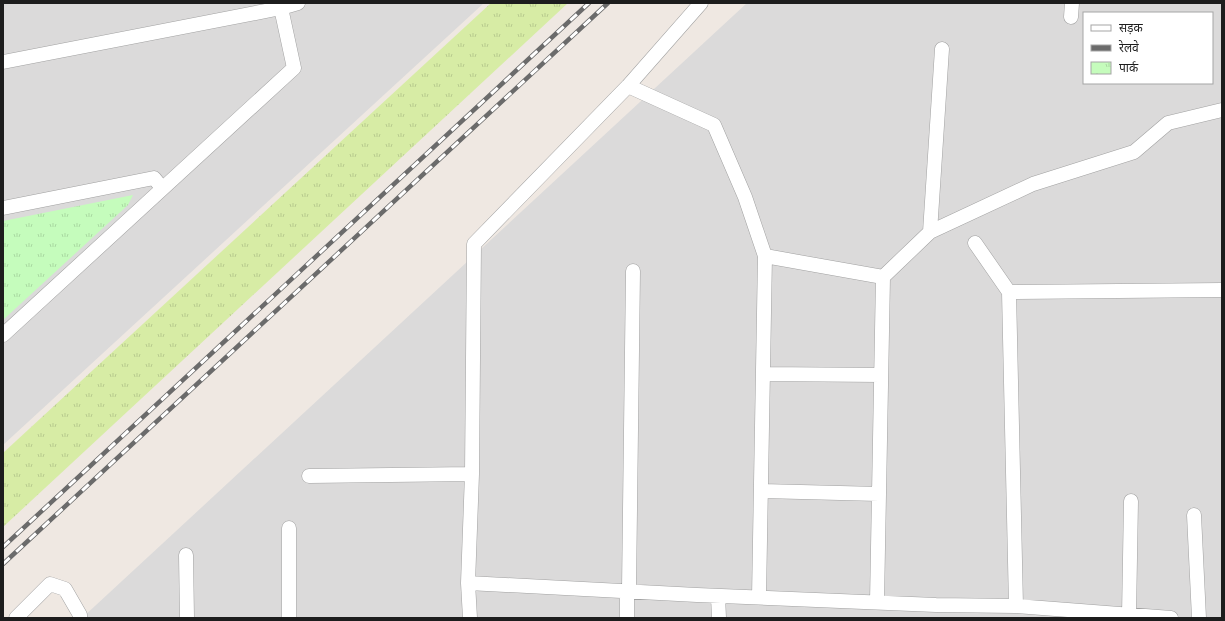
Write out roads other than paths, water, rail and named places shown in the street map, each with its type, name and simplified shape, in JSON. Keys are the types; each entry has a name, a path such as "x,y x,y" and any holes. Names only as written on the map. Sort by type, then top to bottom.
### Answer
{"street":[{"path":"3,62 281,8 298,3"},
{"path":"470,618 468,583 472,474 474,244 628,86 701,3"},
{"path":"1071,18 1072,3"},
{"path":"3,335 294,68 281,8"},
{"path":"930,232 942,49"},
{"path":"628,86 714,125 745,197 765,256 759,598"},
{"path":"877,602 883,277 930,232 1032,184 1134,152 1168,122 1222,110"},
{"path":"3,208 154,178 162,188"},
{"path":"975,244 1009,292 1016,606"},
{"path":"765,256 883,277"},
{"path":"627,618 629,589 633,271"},
{"path":"1009,292 1222,290"},
{"path":"763,374 881,375"},
{"path":"309,476 472,474"},
{"path":"761,491 879,494"},
{"path":"1129,615 1132,501"},
{"path":"1194,515 1199,618"},
{"path":"289,528 289,618"},
{"path":"186,555 187,618"},
{"path":"468,583 759,598 1016,606 1044,613 1129,615 1171,618"},
{"path":"16,618 50,584 65,589 80,615 80,618"},
{"path":"718,596 720,618"}],"railway":[{"path":"3,547 589,3"},
{"path":"3,564 608,3"}]}
